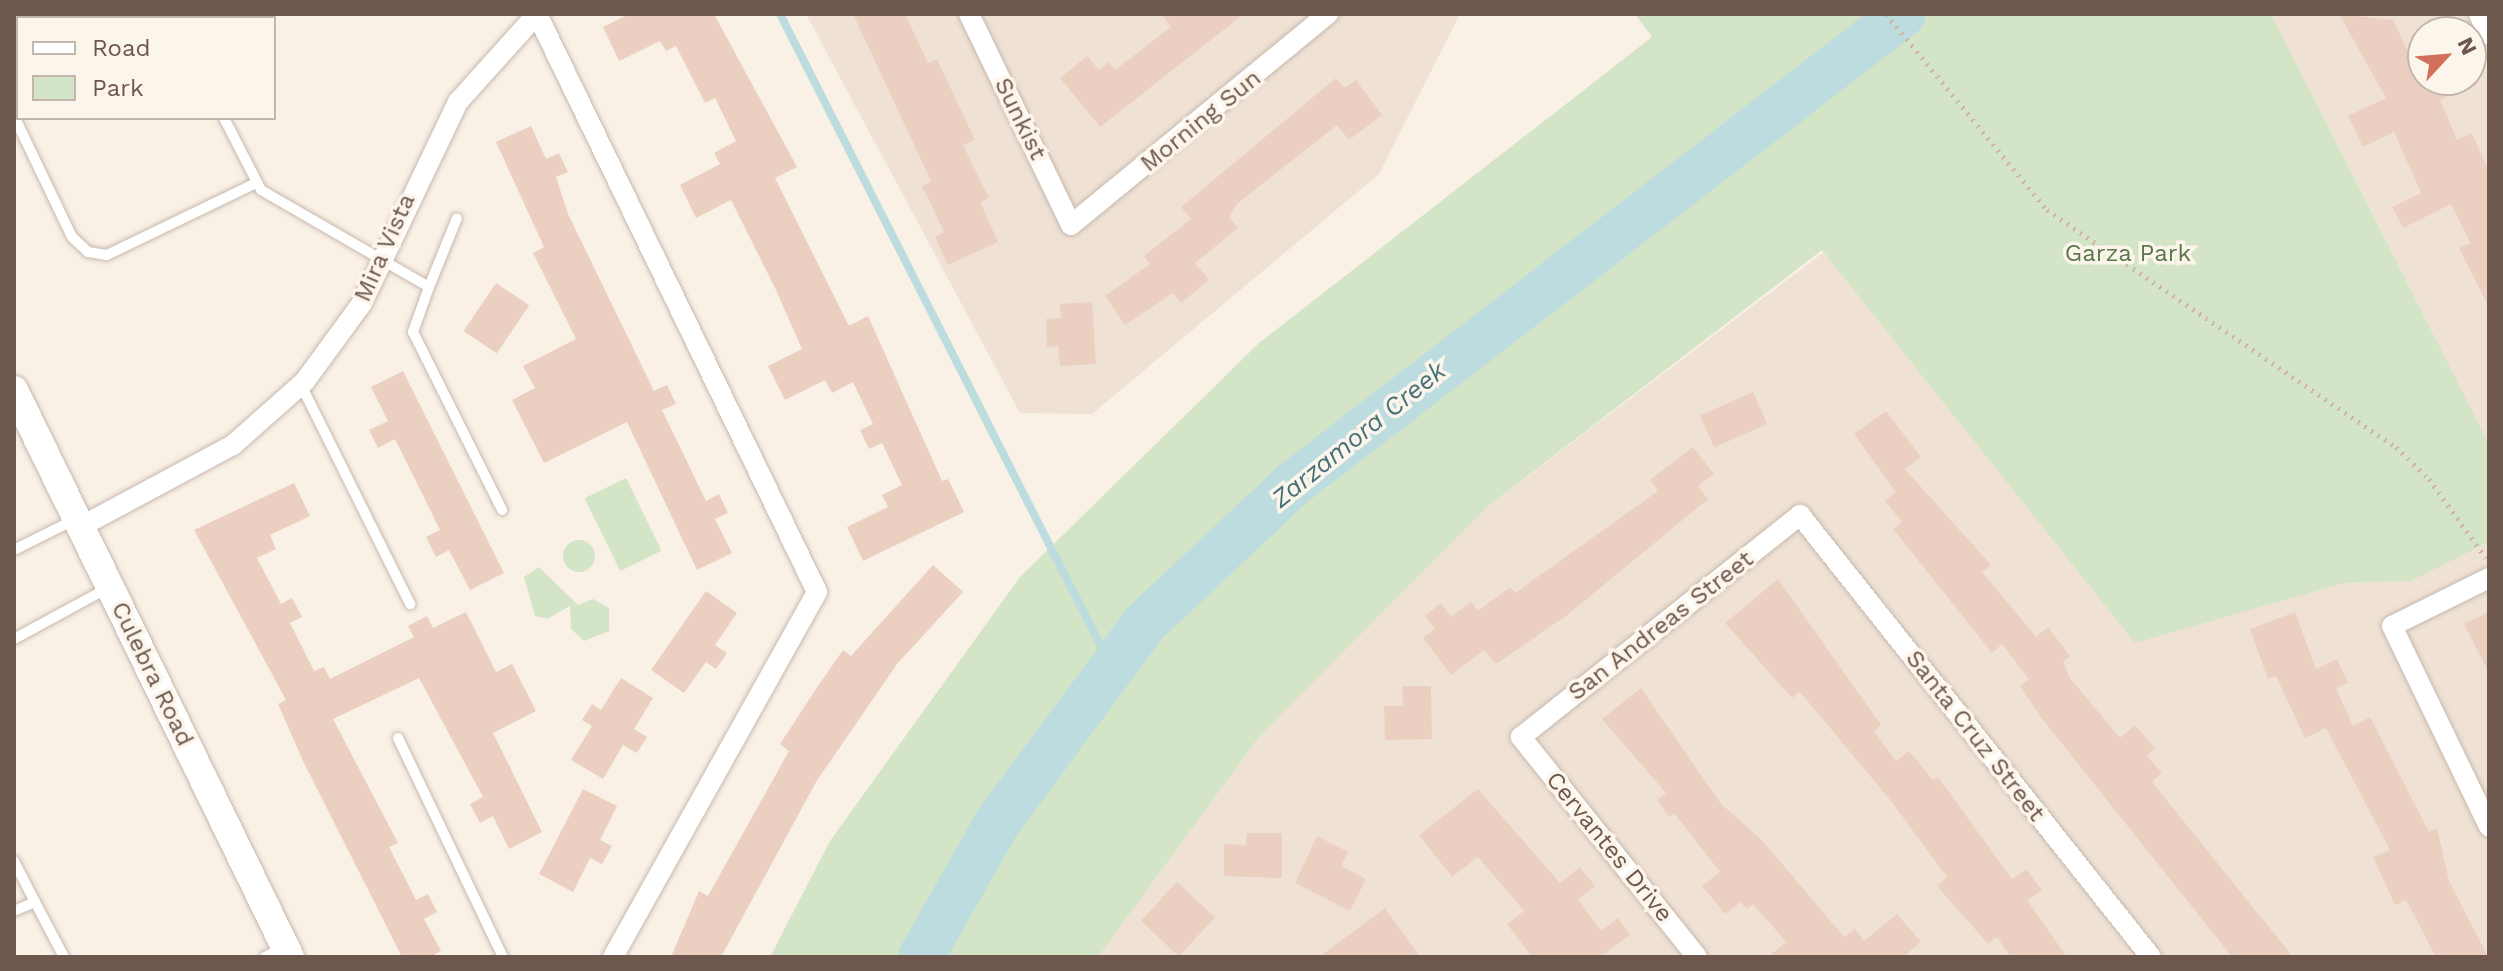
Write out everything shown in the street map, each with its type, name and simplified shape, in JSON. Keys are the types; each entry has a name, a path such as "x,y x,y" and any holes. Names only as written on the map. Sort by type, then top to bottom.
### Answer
{"main road":[{"name":"Culebra Road","path":"14,390 20,420 78,523 280,954"}],"street":[{"name":"Mira Vista","path":"78,523 233,445 301,385 336,344 384,261 417,176 458,102 537,14"},
{"path":"537,14 817,592 613,957"},
{"name":"Sunkist","path":"969,14 1071,225"},
{"name":"Morning Sun","path":"1071,225 1328,14"},
{"path":"2479,14 2489,35"},
{"name":"San Andreas Street","path":"1521,737 1800,515"},
{"name":"Santa Cruz Street","path":"1800,515 2151,957"},
{"path":"2489,578 2392,626 2489,827"},
{"name":"Cervantes Drive","path":"1521,737 1697,957"}],"lane":[{"path":"14,116 72,237 88,252 107,255 256,183"},
{"path":"225,120 256,183 429,287"},
{"path":"457,218 413,332 502,510"},
{"path":"301,385 410,604"},
{"path":"14,550 78,523"},
{"path":"14,639 109,587"},
{"path":"398,738 503,957"},
{"path":"14,861 64,957"},
{"path":"14,911 35,902"}],"path":[{"path":"1886,14 1978,130 2047,210 2092,245 2396,447 2454,509 2489,564"}],"shaded area":[{"path":"806,14 1460,14 1379,174 1092,414 1020,413"},
{"path":"2271,14 2489,14 2489,444"},
{"path":"1824,252 2135,642 2344,583 2411,581 2489,542 2489,957 1098,957 1259,737 1487,507"}],"green space":[{"name":"Garza Park","path":"1635,14 2271,14 2489,444 2489,542 2411,581 2344,583 2135,643 1822,250 1487,507 1259,737 1098,957 770,957 830,841 1020,577 1259,343 1652,37"},
{"path":"626,478 662,551 620,571 585,498"},
{"path":"579,540 590,545 595,556 590,567 579,572 568,567 563,556 568,545"},
{"path":"539,567 578,605 593,599 609,608 609,631 584,641 571,629 570,606 547,619 535,616 524,577"}],"building":[{"path":"629,14 714,14 797,167 775,178 849,326 868,316 942,481 948,479 964,512 863,561 847,527 888,507 882,495 902,485 882,443 869,449 860,430 873,424 853,382 832,393 825,380 785,400 768,366 802,349 776,290 731,200 696,218 680,185 720,164 714,153 736,141 715,98 705,103 676,46 666,51 660,41 619,61 603,27"},
{"path":"853,14 905,14 928,63 937,59 975,140 963,145 989,198 980,202 998,242 948,265 935,237 944,232 922,186 931,181"},
{"path":"1161,14 1244,14 1100,127 1060,78 1087,56 1099,70 1109,62 1115,70 1171,27"},
{"path":"2339,14 2393,20 2407,50 2407,96 2448,96 2440,100 2457,140 2472,133 2489,172 2489,307 2459,248 2470,243 2451,204 2403,228 2392,207 2421,193 2394,132 2363,147 2348,116 2386,98"},
{"path":"1336,78 1344,88 1356,80 1382,115 1349,140 1337,125 1237,204 1229,217 1238,228 1195,263 1209,280 1181,303 1173,293 1125,325 1105,296 1150,264 1144,256 1191,219 1181,207"},
{"path":"531,126 546,159 559,153 568,172 556,177 568,214 654,391 667,385 676,404 662,410 706,501 719,494 728,513 715,519 732,553 697,570 627,422 544,463 512,400 535,388 523,366 576,339 533,253 544,247 496,142"},
{"path":"496,283 529,305 497,353 464,331"},
{"path":"1092,302 1096,364 1060,366 1058,346 1047,347 1046,319 1061,318 1060,304"},
{"path":"403,371 504,573 470,590 449,550 436,557 426,537 440,530 395,439 378,448 369,430 388,421 371,387"},
{"path":"1753,392 1767,424 1714,448 1700,416"},
{"path":"1886,411 1921,457 1905,469 1991,565 1982,572 2036,637 2048,627 2070,656 2063,662 2070,678 2120,738 2135,725 2155,748 2147,756 2162,773 2152,782 2293,957 2232,957 2040,716 2020,686 2029,679 2002,644 1992,653 1893,529 1902,522 1885,501 1896,492 1854,434"},
{"path":"1693,447 1714,474 1698,486 1708,499 1566,616 1496,664 1484,650 1451,675 1423,638 1435,629 1425,616 1441,603 1451,617 1471,602 1478,611 1510,587 1515,593 1658,491 1650,480"},
{"path":"294,483 310,516 270,535 276,549 257,558 281,604 292,598 302,617 290,623 314,671 324,667 330,679 414,637 408,626 427,616 433,628 466,612 496,672 512,664 536,711 493,733 542,832 509,849 493,816 480,823 470,804 483,797 419,678 333,719 398,843 389,847 416,900 428,894 437,912 424,919 441,951 430,957 402,957 303,761 278,704 286,700 194,530"},
{"path":"933,565 963,592 897,664 816,782 721,957 671,957 699,891 708,896 789,751 780,744 818,686 843,650 851,656"},
{"path":"1778,579 1881,725 1874,731 1896,761 1909,751 1933,780 1938,777 2012,879 2026,869 2042,890 2027,900 2067,957 2011,957 1997,937 1988,944 1937,886 1947,877 1891,801 1800,692 1792,698 1725,623"},
{"path":"706,591 737,613 715,645 727,653 716,669 706,662 684,693 651,670"},
{"path":"2295,612 2316,669 2337,659 2348,683 2336,688 2353,726 2370,717 2429,832 2437,828 2449,881 2488,957 2436,957 2406,900 2395,905 2373,857 2390,850 2326,728 2305,738 2276,676 2268,679 2250,629"},
{"path":"2489,612 2489,673 2464,624"},
{"path":"621,678 653,698 634,729 647,737 637,753 623,745 603,779 571,760 592,726 582,720 592,704 601,710"},
{"path":"1402,686 1431,686 1432,739 1385,740 1384,706 1403,706"},
{"path":"1641,688 1721,804 1761,839 1844,937 1855,929 1864,941 1897,914 1921,942 1903,957 1768,957 1786,942 1753,904 1747,909 1741,902 1725,914 1702,886 1720,872 1674,813 1669,817 1657,800 1666,793 1602,719"},
{"path":"583,789 617,806 600,840 612,846 602,864 590,858 573,892 539,874"},
{"path":"1478,789 1560,883 1580,867 1595,886 1578,899 1601,931 1618,918 1630,935 1600,957 1532,957 1507,924 1524,911 1478,857 1452,877 1419,835"},
{"path":"1247,833 1282,833 1282,878 1224,876 1224,844 1246,845"},
{"path":"1317,836 1348,852 1341,866 1366,879 1350,911 1295,883"},
{"path":"1177,882 1215,917 1179,956 1141,921"},
{"path":"1385,908 1420,957 1319,957"}],"waterway":[{"path":"780,14 1112,668"},
{"name":"Zarzamora Creek","path":"921,957 997,823 1144,624 1293,484 1903,14"}]}
